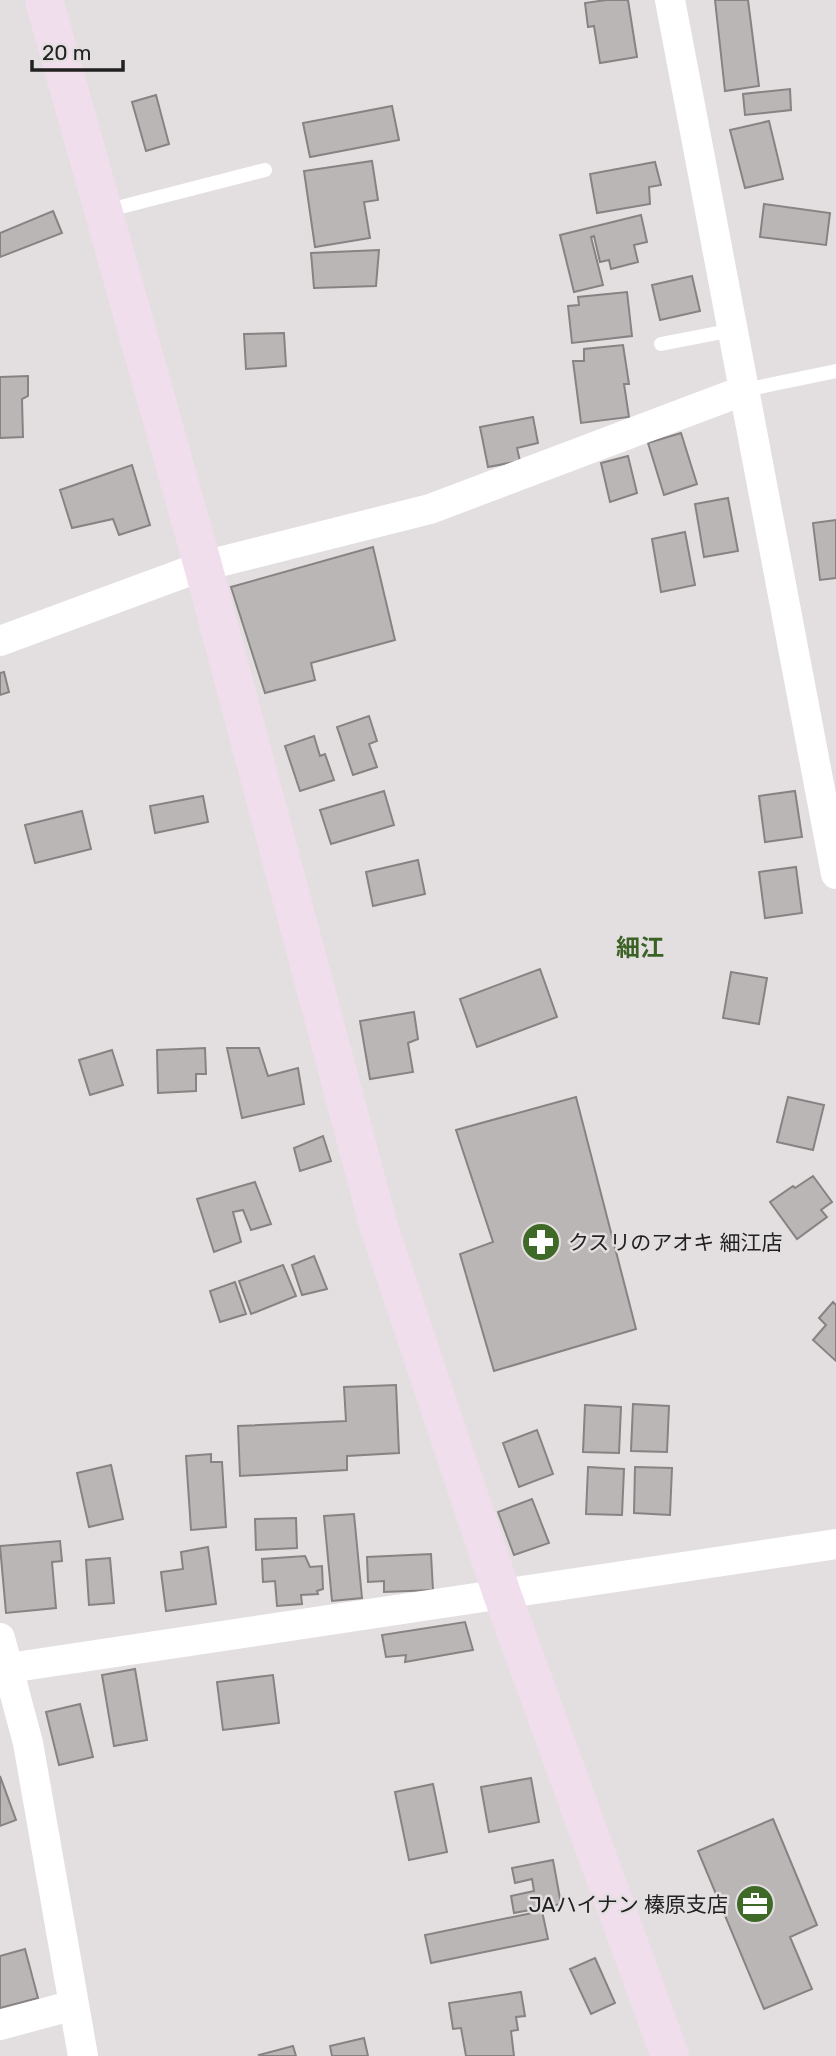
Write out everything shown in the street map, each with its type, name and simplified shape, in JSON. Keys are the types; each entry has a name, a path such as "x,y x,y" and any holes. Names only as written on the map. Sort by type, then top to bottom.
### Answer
{"street":[{"path":"44,0 203,566 379,1227 502,1594 670,2056"},
{"path":"670,0 836,874"},
{"path":"0,641 203,566 430,509 744,390"},
{"path":"9,1668 836,1544"},
{"path":"0,1638 28,1743 83,2056"},
{"path":"0,2025 74,2005"}],"lane":[{"path":"103,211 265,170"},
{"path":"661,344 733,330"},
{"path":"744,390 836,371"}],"building":[{"path":"628,0 637,57 600,63 594,26 588,27 585,3"},
{"path":"715,0 748,0 759,86 725,91"},
{"path":"790,89 791,110 745,115 743,94"},
{"path":"156,95 169,144 146,151 132,102"},
{"path":"392,106 399,140 310,157 303,123"},
{"path":"769,121 783,179 745,188 730,130"},
{"path":"372,161 378,200 364,202 370,238 315,247 304,171"},
{"path":"655,162 661,185 649,187 650,204 597,213 590,174"},
{"path":"764,204 830,213 826,245 760,237"},
{"path":"53,211 62,233 0,257 0,233"},
{"path":"641,215 647,242 634,245 638,262 611,269 609,260 600,262 594,236 591,237 603,285 574,292 560,235"},
{"path":"379,250 376,286 314,288 311,253"},
{"path":"692,276 700,311 660,320 652,285"},
{"path":"627,292 632,336 572,343 568,306 579,305 578,297"},
{"path":"284,333 286,366 246,369 244,334"},
{"path":"623,345 629,384 624,384 629,417 581,423 573,361 584,361 584,349"},
{"path":"28,376 28,396 22,399 23,437 0,438 0,377"},
{"path":"533,417 538,443 517,448 520,461 488,467 480,427"},
{"path":"681,433 697,484 664,495 648,443"},
{"path":"628,456 637,493 610,502 601,463"},
{"path":"132,465 150,525 119,535 113,519 72,528 60,490"},
{"path":"728,498 738,551 704,557 695,504"},
{"path":"836,520 836,578 820,580 813,523"},
{"path":"685,532 695,585 661,592 652,539"},
{"path":"373,547 395,640 311,663 315,680 265,693 231,587"},
{"path":"4,672 9,692 0,695 0,673"},
{"path":"369,716 377,741 369,744 377,767 353,775 337,727"},
{"path":"314,736 320,756 325,754 334,780 300,791 285,746"},
{"path":"384,791 394,825 331,844 320,810"},
{"path":"795,791 802,837 765,842 759,796"},
{"path":"203,796 208,822 155,833 150,806"},
{"path":"82,811 91,849 35,863 25,825"},
{"path":"418,860 425,894 373,906 366,872"},
{"path":"796,867 802,913 765,918 759,872"},
{"path":"540,969 557,1017 477,1047 460,999"},
{"path":"731,972 767,978 759,1024 723,1018"},
{"path":"414,1012 418,1039 408,1043 413,1072 370,1079 360,1021"},
{"path":"205,1048 206,1074 196,1074 196,1091 158,1093 157,1050"},
{"path":"227,1048 259,1048 268,1076 298,1068 304,1104 242,1118"},
{"path":"112,1050 123,1085 90,1095 79,1060"},
{"path":"576,1097 636,1329 494,1371 460,1254 493,1242 456,1130"},
{"path":"788,1097 824,1105 813,1150 777,1142"},
{"path":"323,1136 331,1161 300,1171 294,1148"},
{"path":"813,1176 832,1202 821,1210 827,1217 797,1239 770,1202"},
{"path":"255,1182 271,1224 251,1230 243,1210 233,1212 241,1242 214,1252 197,1199"},
{"path":"314,1256 327,1289 302,1295 292,1265"},
{"path":"283,1265 296,1296 251,1314 239,1281"},
{"path":"235,1282 246,1314 220,1322 210,1291"},
{"path":"833,1302 836,1305 836,1361 813,1340 826,1325 819,1318"},
{"path":"396,1385 399,1453 347,1456 347,1470 240,1476 238,1426 346,1421 344,1387"},
{"path":"633,1404 669,1406 667,1452 631,1451"},
{"path":"585,1405 621,1407 619,1453 583,1452"},
{"path":"537,1430 553,1474 519,1487 503,1443"},
{"path":"211,1454 211,1462 222,1462 226,1527 191,1530 186,1456"},
{"path":"111,1465 123,1519 89,1527 77,1473"},
{"path":"588,1467 624,1469 622,1515 586,1514"},
{"path":"635,1467 672,1468 670,1515 634,1513"},
{"path":"532,1499 549,1543 514,1555 498,1512"},
{"path":"354,1514 362,1598 332,1601 324,1516"},
{"path":"296,1518 297,1548 256,1550 255,1519"},
{"path":"60,1541 62,1561 52,1562 56,1608 6,1613 0,1546"},
{"path":"208,1547 216,1604 166,1611 161,1572 183,1569 181,1552"},
{"path":"431,1554 433,1590 384,1592 384,1581 368,1582 367,1557"},
{"path":"305,1556 310,1567 322,1566 323,1589 317,1591 318,1594 301,1595 302,1604 277,1606 275,1581 263,1582 262,1559"},
{"path":"110,1558 114,1603 89,1605 86,1560"},
{"path":"465,1622 473,1650 405,1662 406,1655 386,1657 382,1635"},
{"path":"135,1669 147,1740 114,1746 102,1675"},
{"path":"273,1675 279,1723 223,1730 217,1682"},
{"path":"80,1704 93,1757 59,1765 46,1712"},
{"path":"0,1776 16,1820 0,1826"},
{"path":"531,1778 539,1822 489,1832 481,1787"},
{"path":"433,1784 447,1852 409,1860 395,1792"},
{"path":"773,1819 817,1925 790,1937 812,1989 764,2009 698,1851"},
{"path":"553,1860 561,1904 514,1913 511,1896 534,1891 532,1879 515,1883 512,1868"},
{"path":"542,1911 548,1939 431,1963 425,1935"},
{"path":"25,1949 38,1998 0,2008 0,1956"},
{"path":"595,1958 615,2003 591,2014 570,1969"},
{"path":"521,1992 525,2016 516,2017 518,2030 511,2031 514,2056 466,2056 461,2028 453,2029 449,2003"},
{"path":"364,2038 368,2056 332,2056 330,2046"},
{"path":"293,2046 296,2056 259,2055"}],"place":[{"name":"クスリのアオキ 細江店","path":"541,1242"},
{"name":"JAハイナン 榛原支店","path":"755,1904"}],"district":[{"name":"細江","path":"640,948"}]}
